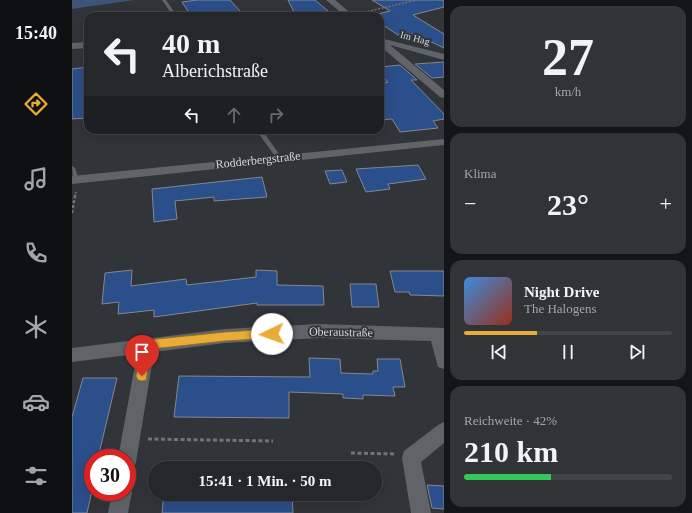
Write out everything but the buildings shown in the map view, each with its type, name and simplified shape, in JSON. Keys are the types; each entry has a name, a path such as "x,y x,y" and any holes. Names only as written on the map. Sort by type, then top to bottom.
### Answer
{"street":[{"path":"330,0 345,12"},
{"name":"Im Hag","path":"384,42 444,57"},
{"path":"384,44 444,95"},
{"path":"72,46 84,45"},
{"name":"Rodderbergstraße","path":"74,179 444,142"},
{"name":"Oberaustraße","path":"72,355 225,336 319,331 441,334"},
{"path":"441,334 444,362"},
{"path":"129,449 147,345"},
{"path":"421,513 412,458 444,431"},
{"path":"118,513 120,501"}],"lane":[{"path":"164,0 173,12"},
{"path":"262,134 279,158"},
{"path":"72,168 74,179"}],"path":[{"path":"367,12 417,0"},
{"path":"72,213 74,179"},
{"path":"131,439 273,441"},
{"path":"351,453 401,454 412,458"}],"shaded area":[{"path":"72,0 134,0 72,9"}],"route":[{"path":"142,376 147,345 225,336 272,334"}]}
